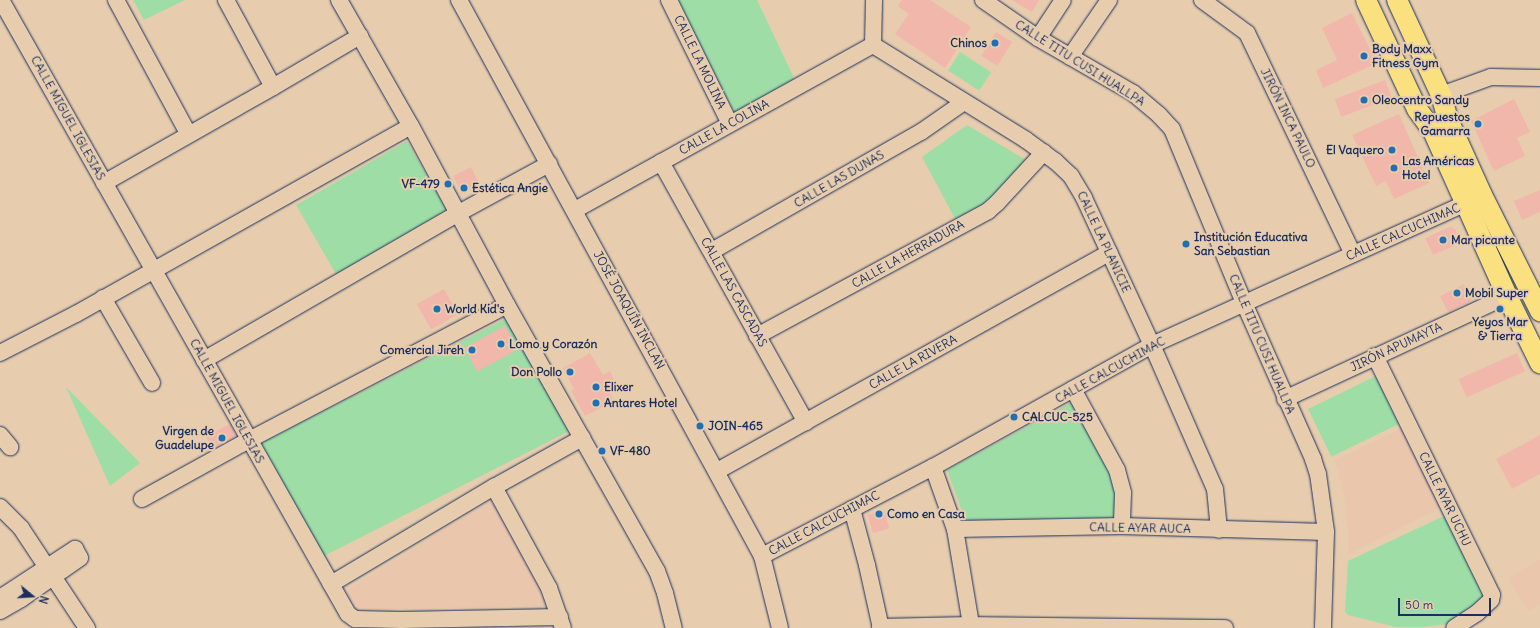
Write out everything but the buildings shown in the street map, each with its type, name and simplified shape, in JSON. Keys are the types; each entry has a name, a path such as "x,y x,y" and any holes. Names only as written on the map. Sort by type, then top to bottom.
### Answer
{"main road":[{"path":"1366,0 1417,109 1438,115"},
{"path":"1375,0 1482,195 1540,311"},
{"path":"1388,0 1438,115"},
{"path":"1398,0 1438,115 1466,203 1507,296 1540,363"}],"street":[{"name":"CALLE MIGUEL IGLESIAS","path":"1,0 348,614 355,619 497,619 562,622"},
{"path":"116,0 190,135"},
{"path":"226,0 273,87"},
{"path":"339,0 411,126 507,305 657,571 667,598 674,628"},
{"name":"JOSÉ JOAQUÍN INCLAN","path":"459,0 575,210 762,556 780,628"},
{"name":"CALLE LA MOLINA","path":"669,0 730,124"},
{"path":"874,0 874,45"},
{"name":"CALLE TITU CUSI HUALLPA","path":"983,0 1038,38 1134,94 1159,115 1172,129 1244,303 1313,459 1318,474 1326,532 1323,628"},
{"path":"1038,38 1063,0"},
{"path":"1070,57 1109,0"},
{"name":"JIRÓN INCA PAULO","path":"1202,0 1247,33 1353,254"},
{"path":"104,183 360,36"},
{"name":"CALLE LA COLINA","path":"575,210 874,45"},
{"name":"CALLE LA PLANICIE","path":"874,45 1044,152 1063,167 1078,186 1152,345 1215,489 1219,530"},
{"path":"1438,115 1491,77 1540,78"},
{"name":"CALLE LAS DUNAS","path":"712,251 921,132 964,102"},
{"path":"0,353 103,298 411,126"},
{"name":"CALLE LA HERRADURA","path":"757,336 988,211 997,204 1044,152"},
{"name":"CALLE LAS CASCADAS","path":"661,162 806,422"},
{"path":"204,360 457,214 549,164"},
{"name":"CALLE CALCUCHIMAC","path":"762,556 933,467 1152,345 1466,203"},
{"name":"CALLE LA RIVERA","path":"717,471 1109,253"},
{"name":"JIRÓN APUMAYTA","path":"1286,399 1375,356 1507,296"},
{"path":"103,298 152,383"},
{"path":"142,499 249,440 507,305"},
{"name":"CALLE AYAR UCHU","path":"1375,356 1492,595 1491,600 1477,613 1454,628"},
{"path":"1073,389 1117,470 1123,493 1122,526"},
{"path":"331,584 494,487 582,438"},
{"path":"933,467 955,528 971,625"},
{"path":"494,487 546,584 562,622"},
{"path":"852,508 881,627 971,625 1225,628"},
{"path":"1,511 21,528 87,628"},
{"name":"CALLE AYAR AUCA","path":"955,528 1122,526 1326,532"},
{"path":"0,598 50,572"},
{"path":"0,611 50,572"}],"shaded area":[{"path":"1403,428 1441,507 1348,555 1348,530 1345,500 1334,460"},
{"path":"494,498 544,589 549,606 356,610 347,590"},
{"path":"1540,559 1540,604 1528,611 1508,578"}],"green space":[{"path":"133,0 185,0 144,20"},
{"path":"677,0 757,0 796,82 736,115"},
{"path":"960,52 991,72 979,91 948,70"},
{"path":"967,125 1031,163 960,228 922,157"},
{"path":"407,141 447,210 336,274 296,205"},
{"path":"511,316 570,431 320,558 262,443"},
{"path":"1380,374 1403,422 1331,457 1308,409"},
{"path":"66,387 140,463 110,486"},
{"path":"1074,401 1109,459 1118,492 1115,521 966,522 947,470"},
{"path":"1446,515 1485,596 1476,607 1448,624 1423,627 1396,627 1348,615 1345,612 1348,561"}],"place":[{"name":"Chinos","path":"995,43"},
{"name":"Body Maxx Fitness Gym","path":"1364,56"},
{"name":"Oleocentro Sandy","path":"1364,100"},
{"name":"Repuestos Gamarra","path":"1478,124"},
{"name":"El Vaquero","path":"1392,150"},
{"name":"Las Américas Hotel","path":"1394,168"},
{"name":"VF-479","path":"448,184"},
{"name":"Estética Angie","path":"464,188"},
{"name":"Mar picante","path":"1443,240"},
{"name":"Institución Educativa San Sebastian","path":"1186,244"},
{"name":"Mobil Super","path":"1457,293"},
{"name":"World Kid's","path":"437,309"},
{"name":"Yeyos Mar & Tierra","path":"1500,309"},
{"name":"Lomo y Corazón","path":"501,344"},
{"name":"Comercial Jireh","path":"472,350"},
{"name":"Don Pollo","path":"570,372"},
{"name":"Elixer","path":"596,387"},
{"name":"Antares Hotel","path":"596,403"},
{"name":"CALCUC-525","path":"1014,417"},
{"name":"JOIN-465","path":"700,426"},
{"name":"Virgen de Guadelupe","path":"222,438"},
{"name":"VF-480","path":"602,451"},
{"name":"Como en Casa","path":"879,514"}]}
